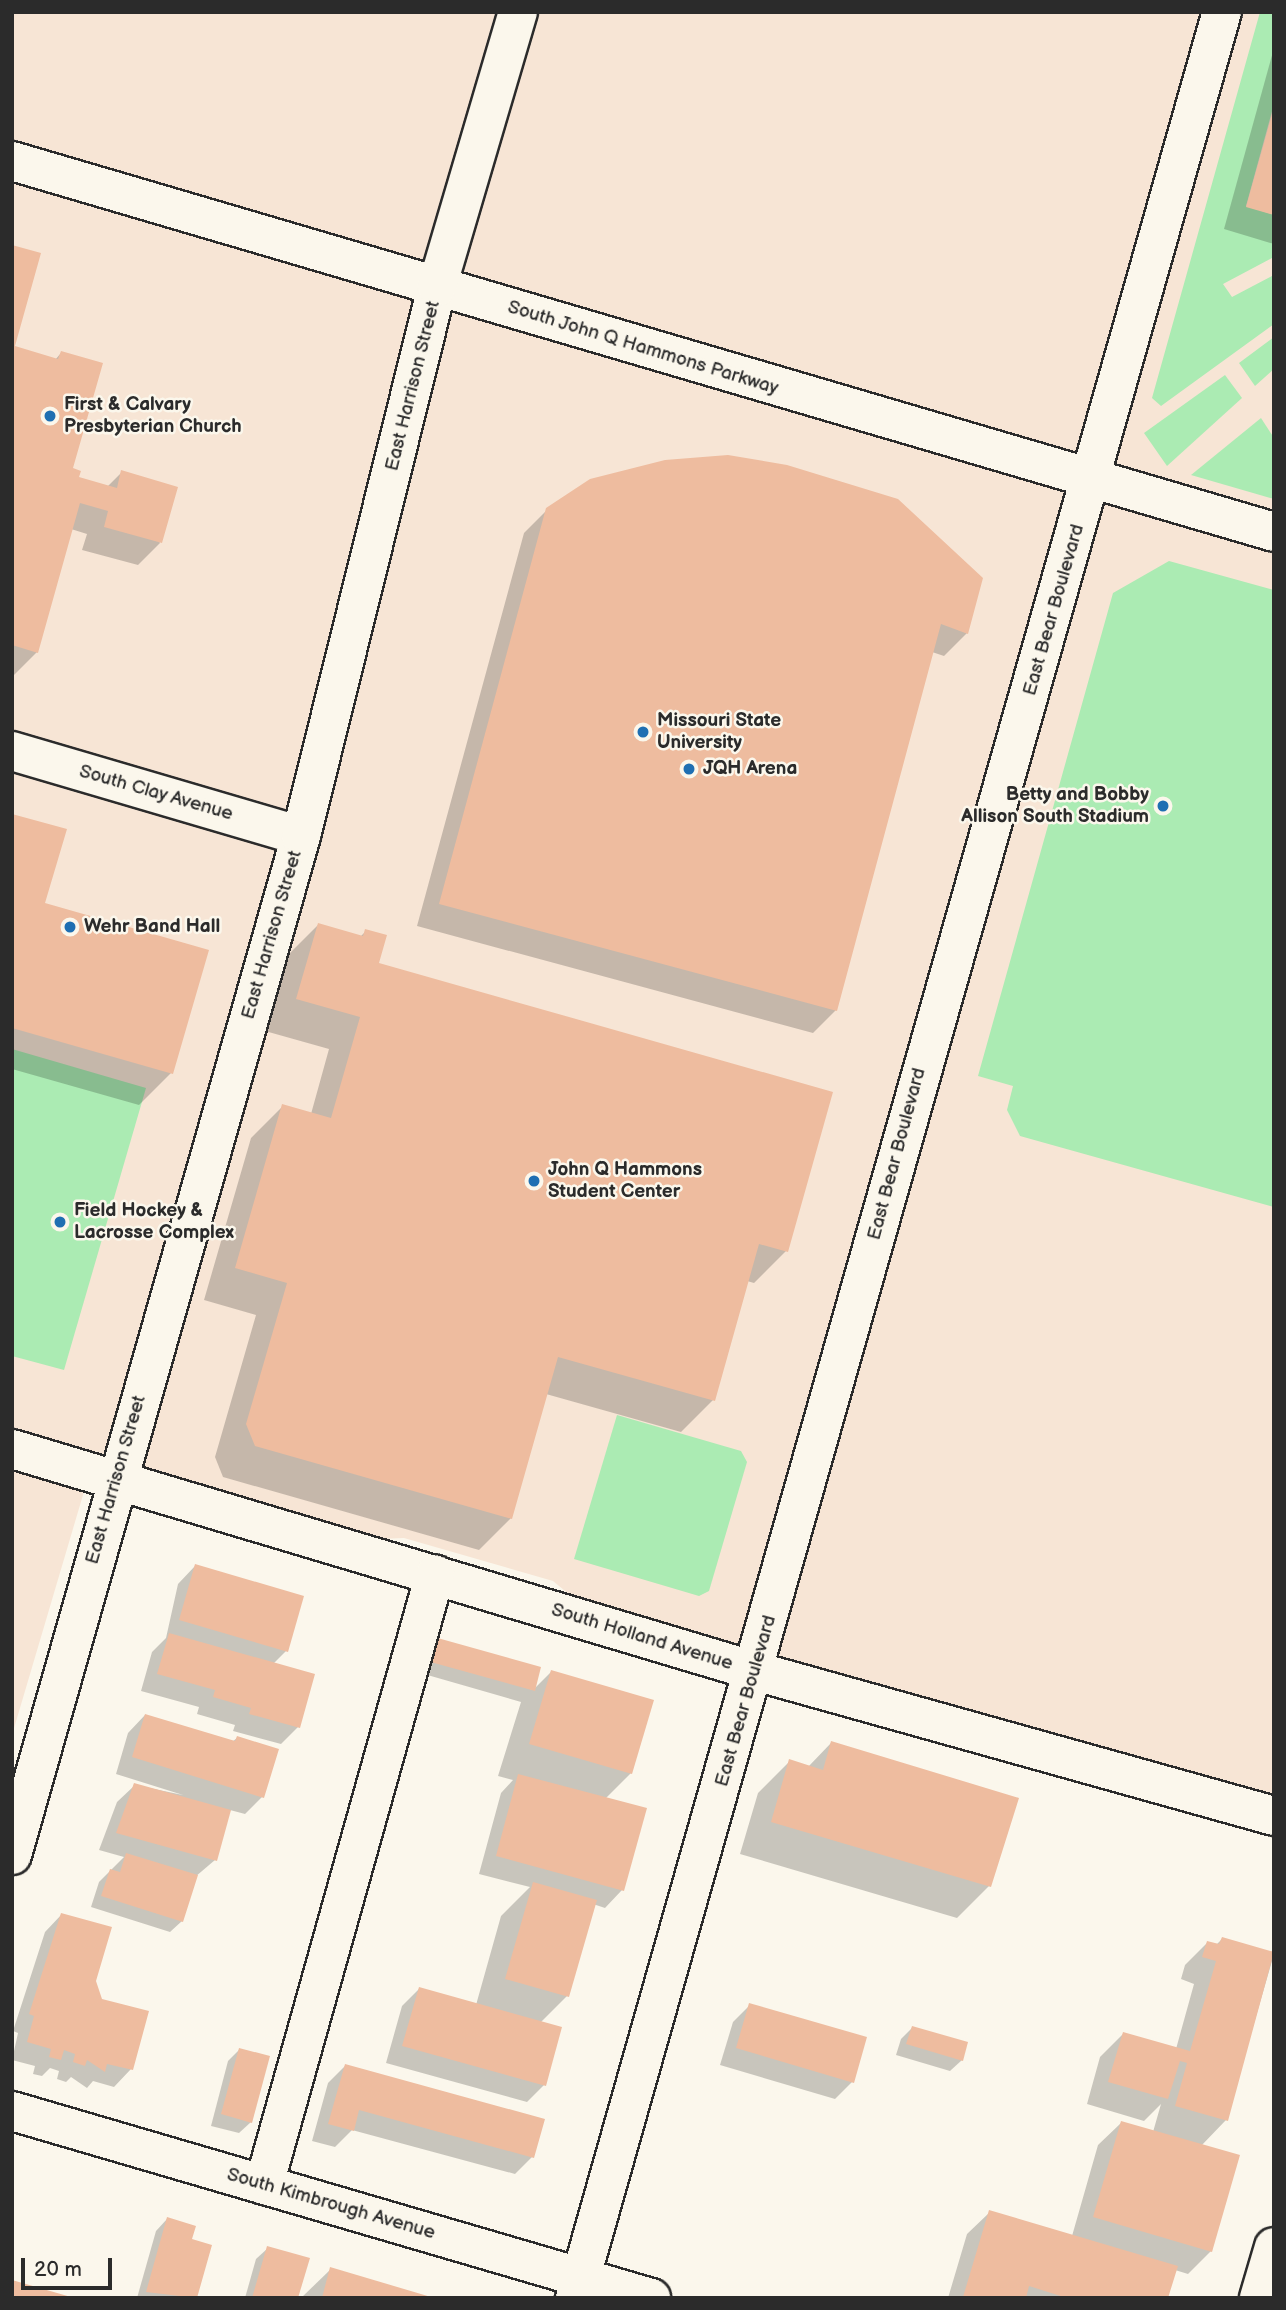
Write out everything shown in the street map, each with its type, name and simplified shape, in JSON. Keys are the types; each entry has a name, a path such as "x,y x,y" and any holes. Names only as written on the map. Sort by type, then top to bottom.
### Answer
{"street":[{"name":"East Harrison Street","path":"12,1854 301,836 438,287 518,12"},
{"name":"East Bear Boulevard","path":"578,2288 755,1671 935,1016 1091,481 1222,12"},
{"name":"South John Q Hammons Parkway","path":"12,161 1091,481 1274,532"},
{"name":"South Clay Avenue","path":"12,751 301,836"},
{"name":"South Holland Avenue","path":"12,1450 755,1671 1274,1816"},
{"path":"264,2185 435,1574"},
{"name":"South Kimbrough Avenue","path":"12,2111 264,2185 578,2288 650,2298"},
{"path":"1259,2298 1274,2246"}],"shaded area":[{"name":"Missouri State University","path":"12,12 1274,12 1274,1802 576,1600 553,1581 404,1538 380,1539 156,1477 96,1451 12,1735"}],"green space":[{"path":"1260,12 1274,12 1274,104 1246,206 1274,215 1274,257 1223,284 1232,297 1274,275 1274,324 1161,406 1152,398"},
{"path":"1274,337 1274,369 1255,386 1239,363"},
{"path":"1225,375 1242,398 1167,466 1144,433"},
{"path":"1261,418 1274,438 1274,499 1191,475"},
{"name":"Betty and Bobby Allison South Stadium","path":"1169,561 1274,590 1274,1207 1020,1136 1007,1110 1013,1086 978,1076 1113,593"},
{"name":"Field Hockey & Lacrosse Complex","path":"12,1049 146,1088 64,1370 12,1356"},
{"path":"617,1415 741,1451 747,1462 709,1591 699,1596 574,1559"}],"building":[{"path":"1274,107 1274,215 1246,207"},
{"name":"First & Calvary Presbyterian Church","path":"12,245 41,253 15,346 58,359 61,351 103,363 73,468 81,471 79,477 117,488 121,470 178,487 162,543 104,527 108,511 80,503 38,653 12,645"},
{"name":"JQH Arena","path":"728,455 787,465 898,499 983,578 968,634 941,624 837,1011 439,904 546,508 590,479 665,460"},
{"name":"Wehr Band Hall","path":"12,814 67,829 45,903 209,950 173,1074 12,1028"},
{"name":"John Q Hammons Student Center","path":"318,923 363,936 365,929 387,935 379,963 833,1092 788,1252 759,1244 715,1401 558,1357 512,1519 255,1446 246,1424 287,1283 235,1268 282,1104 331,1118 360,1017 296,999"},
{"path":"195,1564 304,1596 288,1652 179,1620"},
{"path":"169,1633 315,1674 300,1728 249,1714 251,1708 213,1697 215,1690 157,1674"},
{"path":"434,1637 541,1667 535,1691 427,1661"},
{"path":"551,1670 654,1700 632,1774 529,1744"},
{"path":"145,1714 235,1741 237,1736 279,1749 264,1798 132,1757"},
{"path":"831,1741 1019,1798 991,1887 771,1822 789,1759 823,1770"},
{"path":"518,1774 647,1808 624,1891 496,1856"},
{"path":"134,1783 231,1810 217,1861 116,1833"},
{"path":"126,1853 198,1875 183,1922 101,1896 110,1869 120,1872"},
{"path":"533,1882 597,1900 569,1997 505,1979"},
{"path":"61,1913 112,1927 96,1981 102,1999 149,2011 133,2070 107,2064 105,2072 87,2060 85,2066 73,2062 75,2054 64,2050 61,2060 49,2057 51,2049 27,2042 34,2016 29,2014"},
{"path":"1222,1937 1274,1952 1228,2121 1175,2106 1187,2063 1180,2061 1168,2099 1108,2082 1123,2032 1190,2051 1216,1961 1202,1957 1207,1941 1219,1944"},
{"path":"419,1987 562,2027 546,2086 402,2046"},
{"path":"749,2003 867,2037 854,2083 736,2048"},
{"path":"912,2026 968,2042 963,2061 906,2044"},
{"path":"239,2048 270,2056 252,2123 221,2114"},
{"path":"345,2064 545,2119 534,2158 359,2110 354,2131 328,2124"},
{"path":"1121,2121 1240,2155 1212,2252 1093,2217"},
{"path":"989,2210 1178,2266 1168,2298 1067,2298 1029,2286 1026,2298 963,2297"},
{"path":"167,2217 196,2226 192,2239 212,2245 197,2298 146,2292"},
{"path":"267,2246 310,2258 298,2298 252,2298"},
{"path":"330,2267 431,2297 431,2298 322,2298"},
{"path":"12,2280 71,2297 71,2298 12,2298"}],"place":[{"name":"First & Calvary Presbyterian Church","path":"50,416"},
{"name":"Missouri State University","path":"643,732"},
{"name":"JQH Arena","path":"689,769"},
{"name":"Betty and Bobby Allison South Stadium","path":"1163,806"},
{"name":"Wehr Band Hall","path":"70,927"},
{"name":"John Q Hammons Student Center","path":"534,1181"},
{"name":"Field Hockey & Lacrosse Complex","path":"60,1222"}]}
